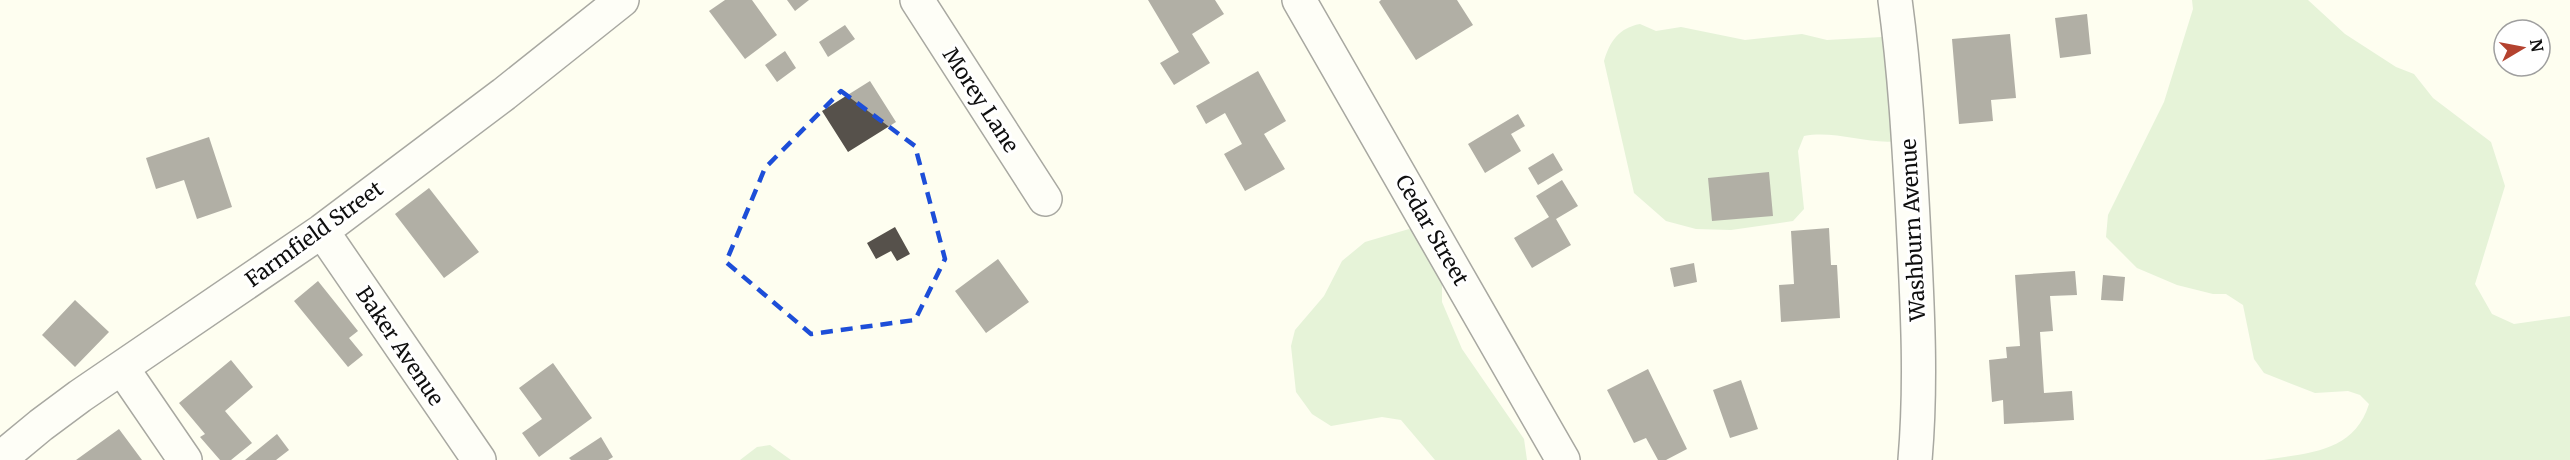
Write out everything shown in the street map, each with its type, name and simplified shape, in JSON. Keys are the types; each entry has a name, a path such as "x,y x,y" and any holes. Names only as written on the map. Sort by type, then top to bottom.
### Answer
{"street":[{"name":"Farmfield Street","path":"0,459 41,424 322,231 504,94 622,0"},
{"name":"Morey Lane","path":"916,0 1046,199"},
{"name":"Cedar Street","path":"1299,0 1563,460"},
{"name":"Washburn Avenue","path":"1895,0 1905,70 1919,327 1919,415 1915,460"},
{"name":"Baker Avenue","path":"322,231 479,460"},
{"path":"122,368 185,460"}],"highlighted area":[{"path":"841,91 915,146 945,259 915,320 811,334 726,262 765,168"}],"green space":[{"path":"2192,0 2308,0 2345,34 2396,67 2414,74 2433,98 2491,142 2505,186 2475,284 2492,314 2514,324 2570,316 2570,460 2264,460 2312,452 2341,441 2362,420 2369,404 2360,395 2348,391 2315,393 2264,373 2254,359 2243,305 2226,294 2213,294 2177,285 2137,268 2106,237 2108,215 2164,102 2193,9"},
{"path":"1640,24 1656,31 1681,27 1745,40 1802,34 1827,40 1882,37 1894,45 1899,141 1875,141 1828,135 1804,136 1798,151 1804,209 1793,221 1731,230 1696,229 1666,221 1634,193 1604,61 1616,36"},
{"path":"1409,229 1426,238 1442,269 1442,302 1462,349 1524,439 1527,460 1435,460 1401,420 1382,417 1331,426 1312,414 1296,392 1291,346 1295,330 1324,296 1342,261 1365,242"},
{"path":"770,445 791,460 740,460 757,447"}],"building":[{"path":"725,0 752,0 777,35 745,59 709,11"},
{"path":"787,0 809,0 795,11"},
{"path":"1148,0 1215,0 1224,14 1192,34 1210,63 1174,85 1160,63 1179,52"},
{"path":"1381,0 1457,0 1473,25 1416,60 1379,2"},
{"path":"2087,14 2091,54 2060,58 2055,18"},
{"path":"845,25 855,39 828,57 819,42"},
{"path":"2010,34 2016,98 1991,100 1993,121 1959,124 1952,39"},
{"path":"785,51 796,68 777,82 765,65"},
{"path":"1258,71 1286,121 1264,134 1285,169 1245,191 1224,154 1242,144 1225,113 1206,124 1196,106"},
{"path":"870,81 896,122 848,152 822,111"},
{"path":"1518,114 1525,126 1511,134 1521,151 1485,173 1468,144"},
{"path":"209,137 232,207 197,219 184,180 156,189 146,158"},
{"path":"1553,153 1563,170 1538,185 1528,168"},
{"path":"1769,172 1773,216 1712,221 1708,178"},
{"path":"1562,180 1578,206 1556,219 1571,245 1532,268 1514,238 1549,217 1536,196"},
{"path":"429,188 479,252 444,278 395,214"},
{"path":"895,227 910,254 897,261 891,251 876,259 867,243"},
{"path":"1829,228 1831,265 1837,265 1840,318 1781,322 1779,285 1794,284 1791,231"},
{"path":"998,259 1029,302 986,333 955,291"},
{"path":"1694,263 1697,282 1674,287 1670,268"},
{"path":"2075,271 2077,295 2050,296 2053,331 2040,332 2044,393 2072,391 2074,420 2004,424 2003,400 1992,402 1989,360 2007,358 2006,347 2020,346 2015,275"},
{"path":"2103,275 2125,277 2123,301 2101,300"},
{"path":"318,281 358,331 349,338 363,355 348,367 294,301"},
{"path":"75,300 109,332 75,367 42,335"},
{"path":"231,360 253,387 225,411 252,443 231,460 220,460 200,437 205,434 179,403"},
{"path":"553,363 592,418 539,457 522,433 542,419 519,388"},
{"path":"1648,369 1687,449 1666,460 1658,460 1646,438 1634,443 1607,390"},
{"path":"1741,380 1758,429 1730,438 1713,390"},
{"path":"119,429 142,460 76,460"},
{"path":"277,434 289,450 276,460 245,460"},
{"path":"601,437 613,457 608,460 571,460 569,458"}]}
